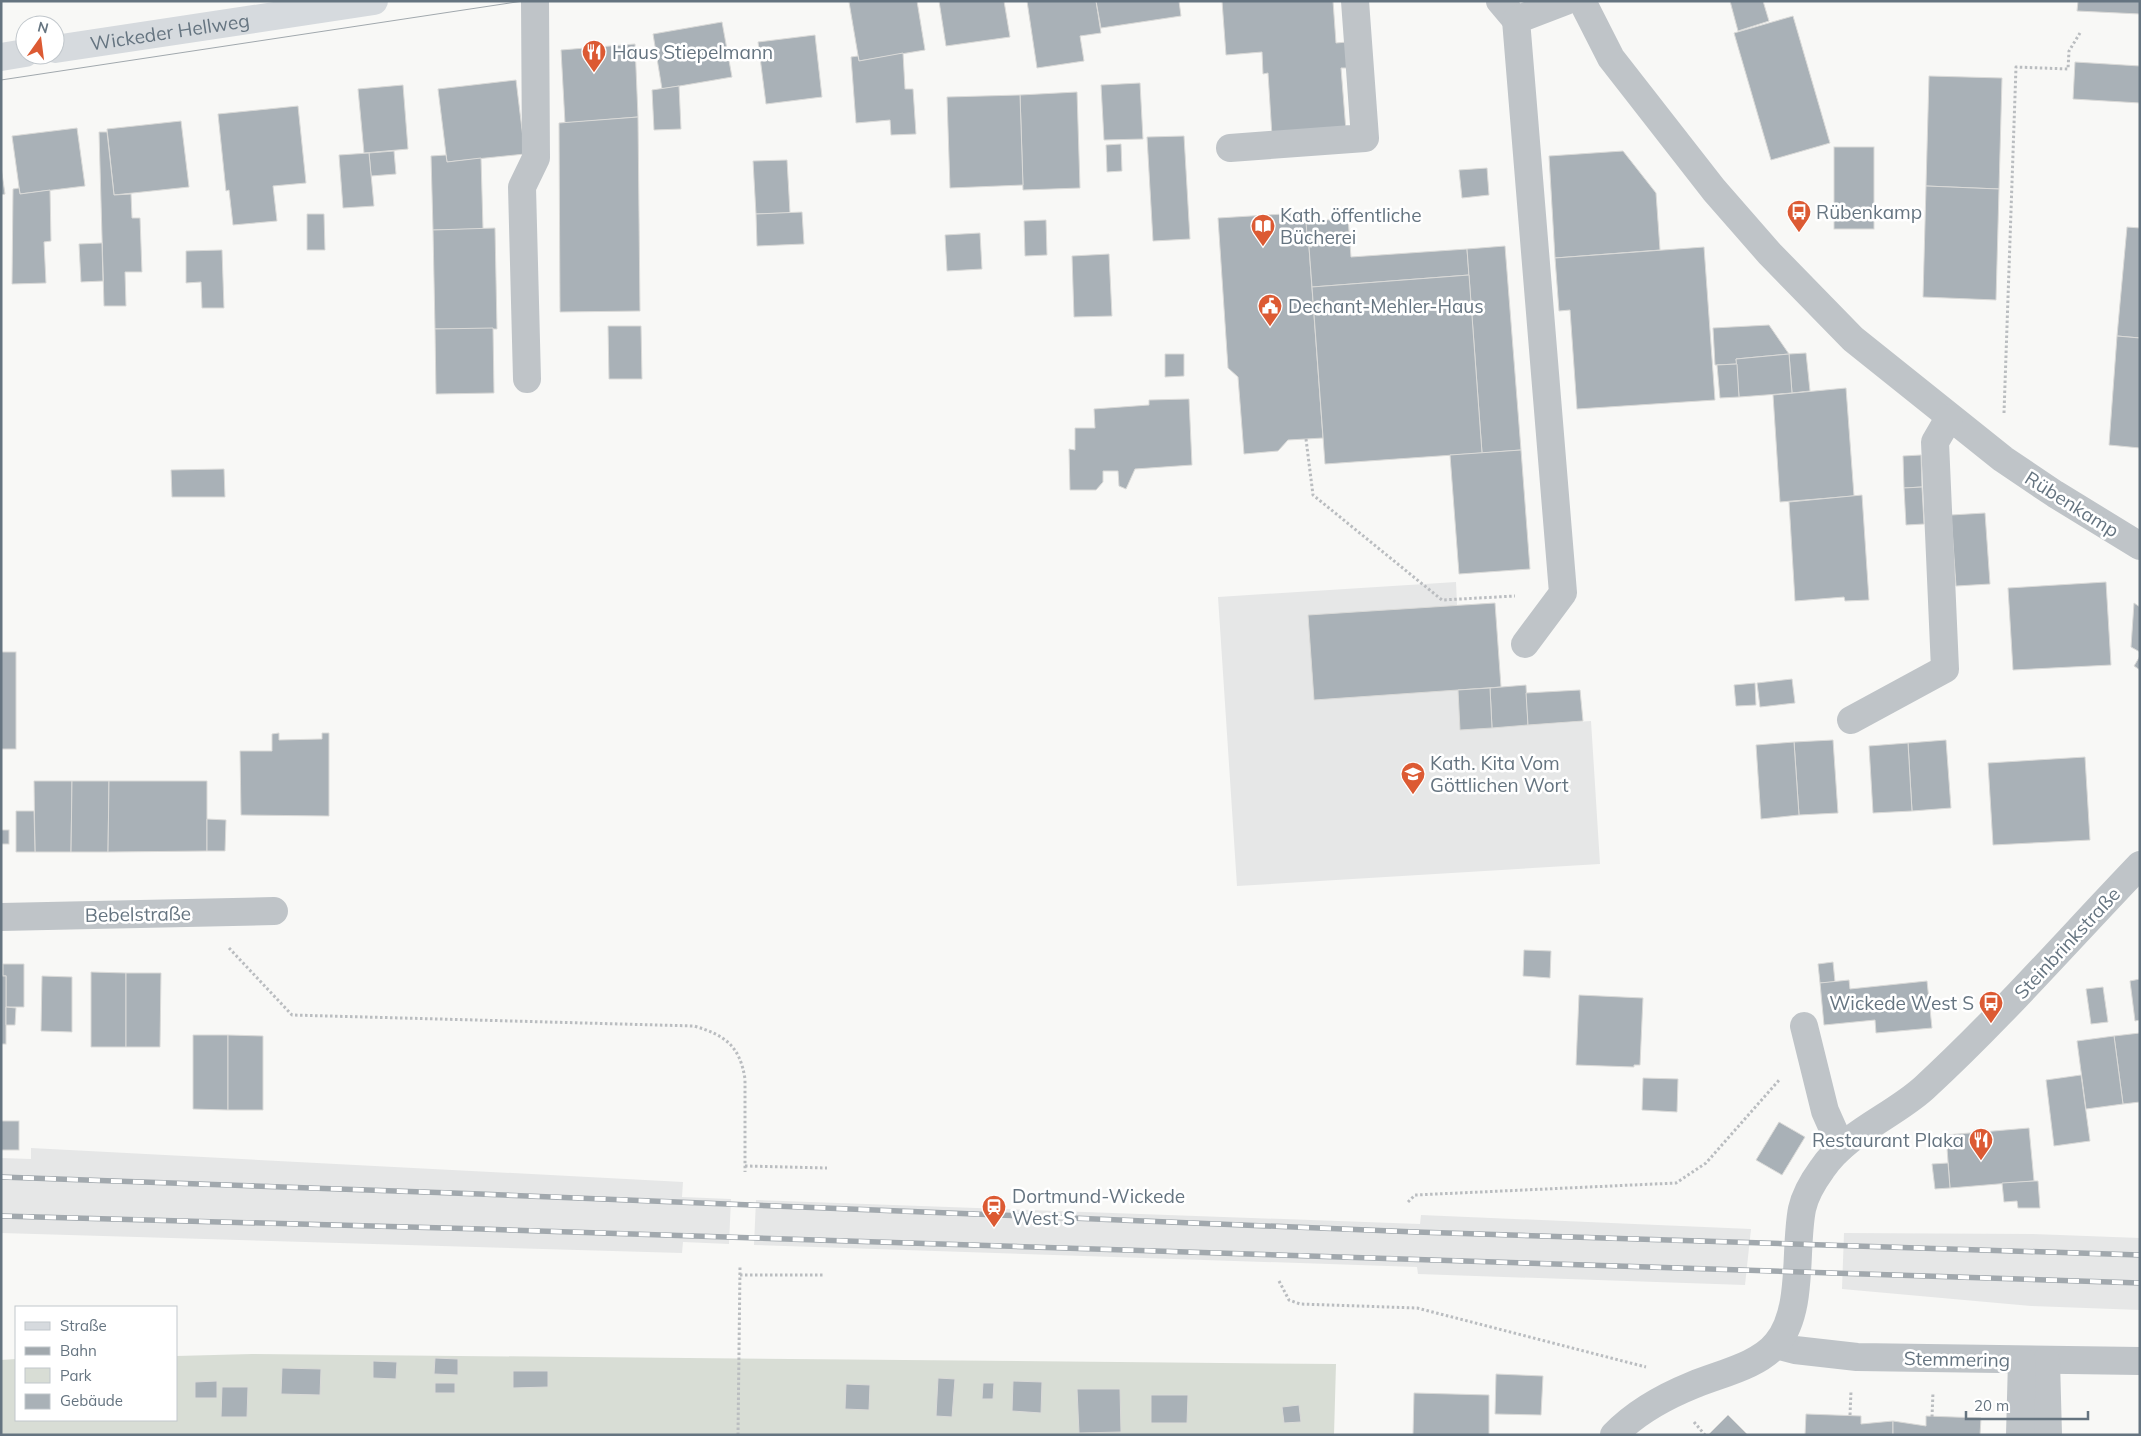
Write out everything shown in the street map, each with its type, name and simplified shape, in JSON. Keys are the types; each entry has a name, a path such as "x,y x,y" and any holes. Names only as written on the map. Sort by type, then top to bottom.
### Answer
{"main road":[{"name":"Wickeder Hellweg","path":"65,47 374,1"},
{"path":"1,57 15,55"}],"street":[{"path":"527,380 522,187 536,158 535,1"},
{"path":"1230,148 1365,138 1354,1"},
{"path":"1525,644 1563,593 1508,11 1566,1"},
{"name":"Rübenkamp","path":"1582,1 1611,58 1726,205 1770,254 1853,339 1950,418 2018,469 2140,546"},
{"path":"1851,720 1945,669 1935,442 1950,418"},
{"name":"Steinbrinkstraße","path":"1614,1435 1651,1406 1692,1385 1750,1363 1776,1345 1789,1324 1792,1310 1802,1208 1808,1190 1822,1167 1841,1147 1922,1090 1991,1024 2140,865"},
{"name":"Bebelstraße","path":"1,917 274,911"},
{"path":"1804,1026 1825,1111 1841,1147"},
{"name":"Stemmering","path":"1776,1345 1795,1350 1858,1357 2034,1361 2140,1361"},
{"path":"2020,1435 2034,1361"},
{"path":"2034,1361 2048,1435"}],"path":[{"path":"2004,421 2016,67 2068,69 2069,51 2080,32"},
{"path":"1306,439 1313,495 1442,600 1563,593"},
{"path":"195,913 292,1015 694,1026 715,1032 733,1046 742,1064 744,1079 745,1172"},
{"path":"1408,1202 1415,1195 1676,1184 1706,1163 1781,1079"},
{"path":"745,1166 828,1168"},
{"path":"738,1435 740,1267"},
{"path":"740,1274 823,1275"},
{"path":"1279,1281 1289,1300 1300,1304 1418,1308 1638,1364"},
{"path":"1691,1415 1695,1425 1705,1435"}],"shaded area":[{"name":"Kath. Kita Vom Göttlichen Wort","path":"1456,582 1457,605 1495,603 1501,687 1526,685 1529,725 1591,721 1600,864 1237,886 1218,597"},
{"path":"31,1148 683,1182 682,1197 731,1199 729,1244 683,1242 682,1253 1,1233 1,1158 31,1159"},
{"path":"756,1200 1420,1224 1421,1215 1751,1229 1745,1285 1418,1274 1417,1267 754,1245"},
{"path":"1844,1233 2033,1234 2140,1238 2140,1310 2031,1306 1842,1289"}],"green space":[{"path":"252,1354 1336,1364 1334,1435 1,1435 1,1360 15,1359 15,1421 178,1421 178,1356"}],"building":[{"path":"917,1 925,50 859,61 849,2"},
{"path":"939,1 1004,1 1010,37 946,46"},
{"path":"1027,1 1096,1 1101,33 1080,36 1084,61 1037,68"},
{"path":"1096,1 1179,1 1181,16 1101,28"},
{"path":"1222,1 1333,1 1336,43 1347,42 1349,68 1341,68 1346,131 1272,136 1268,73 1263,74 1262,52 1226,55"},
{"path":"1730,1 1763,1 1769,21 1738,31"},
{"path":"2078,1 2140,1 2140,14 2077,11"},
{"path":"1793,16 1830,143 1771,160 1734,33"},
{"path":"722,22 732,77 662,89 653,34"},
{"path":"815,35 822,97 766,104 758,42"},
{"path":"635,44 638,117 565,123 561,50"},
{"path":"903,53 905,89 913,89 916,134 891,135 890,120 856,123 851,57 858,56 859,61"},
{"path":"2075,62 2140,66 2140,103 2073,99"},
{"path":"1929,76 2002,78 1999,189 1926,186"},
{"path":"516,80 525,154 447,162 438,89"},
{"path":"1140,83 1143,139 1104,140 1101,85"},
{"path":"403,85 408,149 364,153 358,89"},
{"path":"679,86 681,129 654,130 652,90"},
{"path":"1077,92 1080,188 1023,190 1020,95"},
{"path":"1020,95 1023,185 950,188 947,97"},
{"path":"298,106 306,183 273,186 277,221 233,225 229,190 226,191 218,114"},
{"path":"638,117 640,311 560,312 559,123"},
{"path":"181,121 189,187 114,195 107,129"},
{"path":"77,128 85,186 20,194 12,136"},
{"path":"99,132 107,132 114,195 131,194 132,218 140,218 142,272 125,272 126,306 104,306"},
{"path":"1184,136 1190,239 1153,241 1147,137"},
{"path":"1121,144 1122,171 1107,172 1106,145"},
{"path":"1834,147 1874,147 1874,229 1834,229"},
{"path":"394,151 396,174 371,176 369,153"},
{"path":"1623,151 1656,193 1660,250 1555,258 1549,156"},
{"path":"369,153 374,206 343,208 339,155"},
{"path":"446,155 447,162 481,158 483,229 433,230 431,156"},
{"path":"787,160 790,213 756,214 753,161"},
{"path":"1,167 5,194 1,195"},
{"path":"1487,168 1489,195 1462,198 1459,170"},
{"path":"1926,186 1999,189 1996,300 1923,297"},
{"path":"19,188 20,194 50,190 51,241 44,242 46,283 12,284 13,189"},
{"path":"802,212 804,244 757,246 756,214"},
{"name":"Dechant-Mehler-Haus","path":"1300,213 1306,217 1307,235 1311,234 1312,247 1309,247 1323,438 1288,440 1278,451 1244,454 1238,377 1228,368 1218,218"},
{"path":"307,214 324,214 325,250 307,250"},
{"path":"1348,218 1351,257 1467,249 1469,275 1312,287 1309,247 1312,247 1311,234 1307,235 1306,222"},
{"path":"1046,220 1047,255 1025,256 1024,221"},
{"path":"2127,227 2140,228 2140,338 2117,336"},
{"path":"495,228 497,329 435,329 433,230"},
{"path":"980,233 982,269 947,271 945,235"},
{"path":"102,243 103,281 81,282 79,244"},
{"path":"1505,246 1521,450 1482,453 1467,249"},
{"path":"1704,247 1715,400 1577,409 1570,310 1559,311 1555,258"},
{"path":"222,250 224,308 202,308 201,282 186,283 186,251"},
{"path":"1109,254 1112,316 1074,317 1072,256"},
{"path":"1469,275 1482,453 1325,464 1312,287"},
{"path":"1769,325 1789,354 1736,359 1737,364 1715,365 1713,328"},
{"path":"608,326 641,326 642,379 609,379"},
{"path":"493,328 494,393 436,394 435,329"},
{"path":"2117,336 2140,338 2140,448 2109,445"},
{"path":"1806,353 1810,391 1792,393 1789,354"},
{"path":"1165,354 1184,354 1184,376 1165,377"},
{"path":"1789,354 1792,393 1739,397 1736,359"},
{"path":"1737,364 1739,397 1720,398 1717,365"},
{"path":"1846,388 1854,496 1780,502 1773,395"},
{"path":"1189,399 1192,465 1135,469 1126,489 1119,486 1118,471 1103,471 1103,482 1096,490 1070,490 1069,449 1075,450 1075,428 1095,428 1094,409 1149,405 1149,400"},
{"path":"1521,450 1530,569 1459,574 1450,455"},
{"path":"1921,455 1922,487 1904,488 1903,456"},
{"path":"224,469 225,497 172,497 171,470"},
{"path":"1922,487 1924,524 1906,525 1904,488"},
{"path":"1862,495 1869,600 1845,601 1844,597 1795,601 1789,502"},
{"path":"1985,513 1990,584 1956,586 1951,515"},
{"path":"2106,582 2111,665 2013,670 2008,588"},
{"path":"1495,603 1501,687 1314,700 1308,615"},
{"path":"2134,603 2140,607 2140,652 2131,647"},
{"path":"1,652 16,652 16,749 1,749"},
{"path":"2140,656 2140,670 2134,666"},
{"path":"1792,679 1795,703 1760,707 1757,683"},
{"path":"1755,683 1756,705 1736,706 1734,685"},
{"path":"1526,685 1528,725 1492,728 1490,688"},
{"path":"1490,688 1492,728 1460,730 1458,690"},
{"path":"1580,690 1583,721 1528,725 1526,693"},
{"path":"279,733 279,740 322,739 322,733 329,733 329,816 241,815 240,751 272,751 272,734"},
{"path":"1833,740 1838,813 1799,815 1794,742"},
{"path":"1946,740 1951,808 1912,811 1908,743"},
{"path":"1794,742 1799,815 1761,819 1756,745"},
{"path":"1908,743 1912,811 1873,813 1869,746"},
{"path":"2085,757 2090,840 1993,845 1988,763"},
{"path":"34,781 72,781 71,852 35,852"},
{"path":"72,781 109,781 108,852 71,852"},
{"path":"109,781 207,781 207,851 108,852"},
{"path":"16,811 34,811 35,852 16,852"},
{"path":"207,819 226,820 225,851 207,851"},
{"path":"1,830 9,830 9,844 1,844"},
{"path":"1524,950 1551,951 1550,978 1523,976"},
{"path":"1833,962 1835,982 1820,983 1818,964"},
{"path":"3,964 24,964 24,1007 6,1007 6,976 3,976"},
{"path":"91,972 126,973 126,1047 91,1047"},
{"path":"126,973 161,973 160,1047 126,1047"},
{"path":"1,976 6,976 6,1044 1,1044"},
{"path":"42,976 72,977 72,1032 41,1031"},
{"path":"2140,979 2140,1020 2135,1021 2130,981"},
{"path":"1849,980 1850,989 1927,981 1932,1028 1876,1033 1875,1020 1824,1025 1820,983"},
{"path":"2103,987 2108,1022 2091,1024 2086,989"},
{"path":"1579,995 1643,998 1640,1065 1634,1065 1634,1067 1576,1065"},
{"path":"6,1007 16,1008 15,1025 6,1025"},
{"path":"2140,1033 2140,1102 2123,1104 2114,1036"},
{"path":"193,1035 228,1035 228,1110 193,1109"},
{"path":"228,1035 263,1036 263,1110 228,1110"},
{"path":"2114,1036 2123,1104 2086,1109 2077,1041"},
{"path":"2081,1075 2090,1141 2054,1146 2046,1080"},
{"path":"1643,1078 1678,1079 1677,1112 1642,1110"},
{"path":"1,1121 19,1121 19,1150 1,1150"},
{"path":"1779,1122 1805,1137 1782,1175 1756,1160"},
{"path":"2029,1128 2034,1181 1950,1188 1946,1135"},
{"path":"1948,1163 1950,1188 1935,1189 1932,1164"},
{"path":"2038,1181 2040,1208 2018,1208 2017,1201 2004,1202 2002,1183"},
{"path":"435,1358 458,1359 458,1375 434,1374"},
{"path":"373,1361 397,1362 396,1379 373,1378"},
{"path":"282,1368 321,1369 320,1395 281,1394"},
{"path":"513,1371 548,1371 548,1387 513,1388"},
{"path":"1496,1374 1543,1376 1541,1415 1495,1414"},
{"path":"938,1378 955,1379 952,1417 936,1416"},
{"path":"217,1381 217,1398 195,1398 195,1382"},
{"path":"1013,1381 1042,1382 1041,1413 1012,1411"},
{"path":"435,1383 455,1383 455,1393 435,1393"},
{"path":"983,1383 994,1383 993,1399 982,1399"},
{"path":"846,1384 870,1385 869,1410 845,1409"},
{"path":"222,1387 248,1387 247,1417 221,1417"},
{"path":"1077,1389 1120,1389 1121,1432 1079,1433"},
{"path":"1414,1393 1489,1395 1489,1435 1413,1435"},
{"path":"1151,1395 1188,1395 1187,1423 1151,1423"},
{"path":"1299,1405 1301,1422 1284,1423 1282,1407"},
{"path":"1806,1414 1861,1416 1861,1424 1893,1421 1893,1435 1805,1435"},
{"path":"1728,1415 1748,1435 1708,1435"},
{"path":"1926,1416 1981,1418 1980,1435 1893,1435 1893,1421 1926,1426"}],"tram line":[{"path":"1,80 523,1"}],"railway":[{"path":"1,1177 480,1194 1416,1232 2140,1255"},
{"path":"1,1216 481,1229 2140,1283"}],"place":[{"name":"Haus Stiepelmann","path":"594,73"},
{"name":"Rübenkamp","path":"1799,233"},
{"name":"Kath. öffentliche Bücherei","path":"1263,247"},
{"name":"Dechant-Mehler-Haus","path":"1270,327"},
{"name":"Kath. Kita Vom Göttlichen Wort","path":"1413,795"},
{"name":"Wickede West S","path":"1991,1024"},
{"name":"Restaurant Plaka","path":"1981,1161"},
{"name":"Dortmund-Wickede West S","path":"994,1228"}]}
